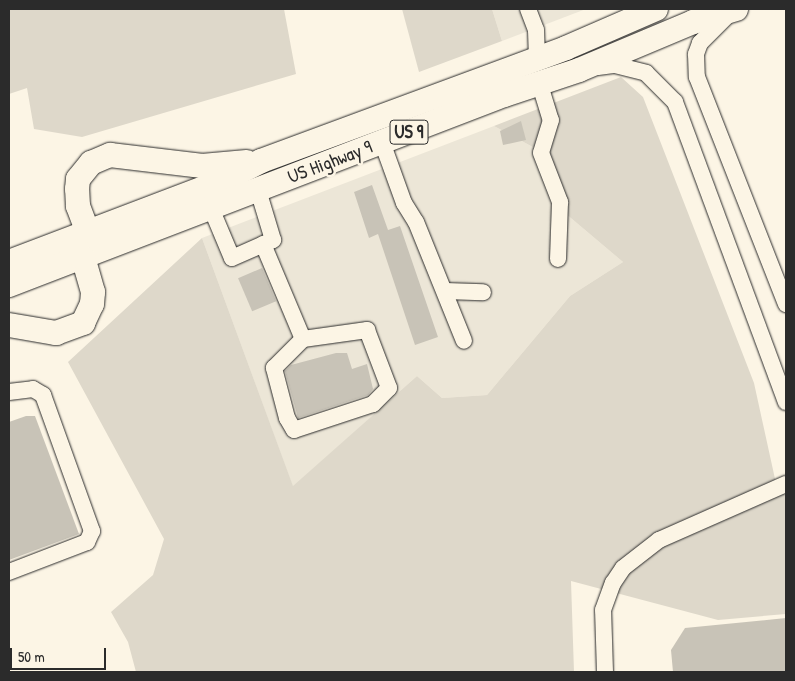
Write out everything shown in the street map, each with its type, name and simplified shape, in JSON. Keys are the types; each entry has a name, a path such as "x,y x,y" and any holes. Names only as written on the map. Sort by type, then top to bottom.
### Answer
{"highway":[{"name":"US Highway 9","path":"9,260 56,245 89,248 211,208 382,142 579,70 630,46 734,9"},
{"name":"US Highway 9","path":"9,285 89,248 261,161 537,59 649,11"},
{"path":"9,325 56,334 83,323 92,304 93,292 89,248 78,206 78,179 91,162 100,158 123,155 202,166 261,161"}],"street":[{"path":"528,9 536,30 537,59"},
{"path":"734,9 700,43 697,77 786,304"},
{"path":"579,70 615,65 634,68 660,82 675,102 786,402"},
{"path":"540,85 551,120 541,153 560,202 558,260"},
{"path":"382,142 404,203 445,291 464,341"},
{"path":"211,208 232,258 273,240 258,190"},
{"path":"263,244 303,339"},
{"path":"445,291 483,292"},
{"path":"367,330 389,388 372,404 294,430 287,418 274,368 303,339 367,330"},
{"path":"9,572 87,542 92,531 43,395 33,389 13,390"},
{"path":"605,672 603,610 623,568 659,540 786,484"}],"shaded area":[{"path":"9,9 284,9 296,74 82,137 34,129 27,88 9,94"},
{"path":"402,9 492,9 502,41 419,72"},
{"path":"492,9 586,9 502,41"},
{"path":"621,77 643,97 754,383 777,488 786,496 786,614 718,620 571,581 574,672 136,672 128,642 111,612 153,575 164,539 68,362 202,238 293,486 417,376 442,398 487,395 570,296 623,262 559,208 540,151 494,126"},
{"path":"494,126 540,151 559,208 623,262 570,296 487,395 442,398 417,376 293,487 202,238"}],"building":[{"path":"521,121 526,140 503,145 500,131"},
{"path":"372,185 388,230 400,226 438,337 415,345 378,234 369,238 354,192"},
{"path":"262,268 276,301 252,311 238,278"},
{"path":"336,353 347,353 352,369 367,364 373,389 368,395 298,418 285,371 291,365"},
{"path":"26,416 35,416 79,534 9,560 9,422"},
{"path":"786,618 786,672 673,672 671,650 685,628"}]}
